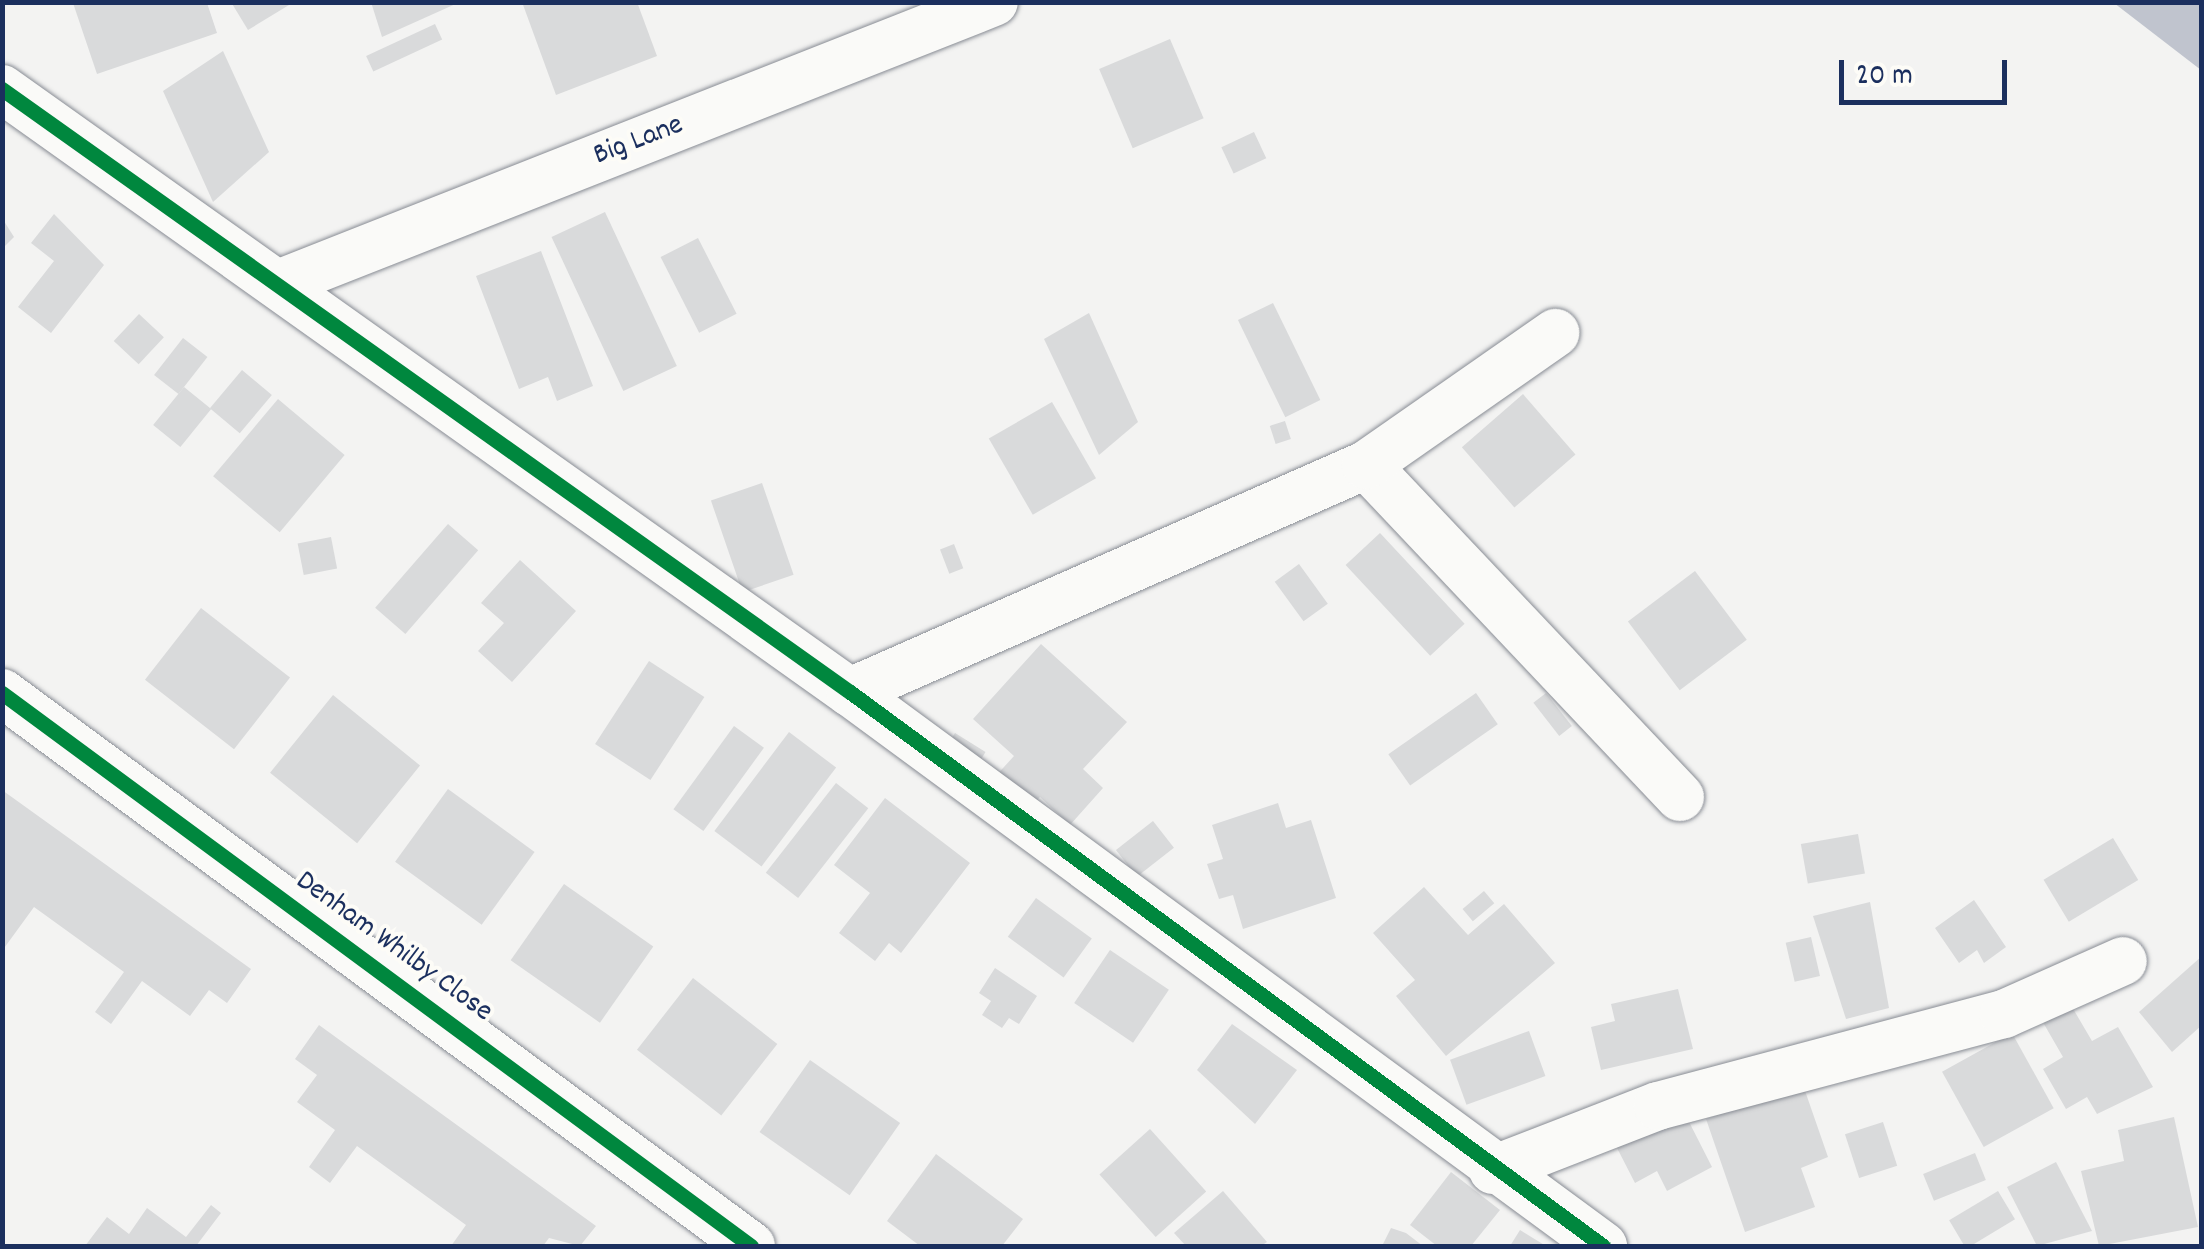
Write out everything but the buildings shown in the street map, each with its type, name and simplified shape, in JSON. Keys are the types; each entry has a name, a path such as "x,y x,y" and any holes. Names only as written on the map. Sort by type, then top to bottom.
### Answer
{"street":[{"name":"Big Lane","path":"283,282 994,2"},
{"path":"2,89 283,282 850,692 1493,1170 1603,1246"},
{"path":"850,692 1366,465 1555,333"},
{"path":"1366,465 1680,797"},
{"name":"Denham Whilby Close","path":"2,693 751,1246"},
{"path":"1493,1170 1658,1106 2004,1014 2123,961"}],"shaded area":[{"path":"2114,3 2201,3 2201,70"}],"cycle path":[{"path":"2,89 850,692 1603,1246"},
{"path":"2,693 751,1246"}]}
